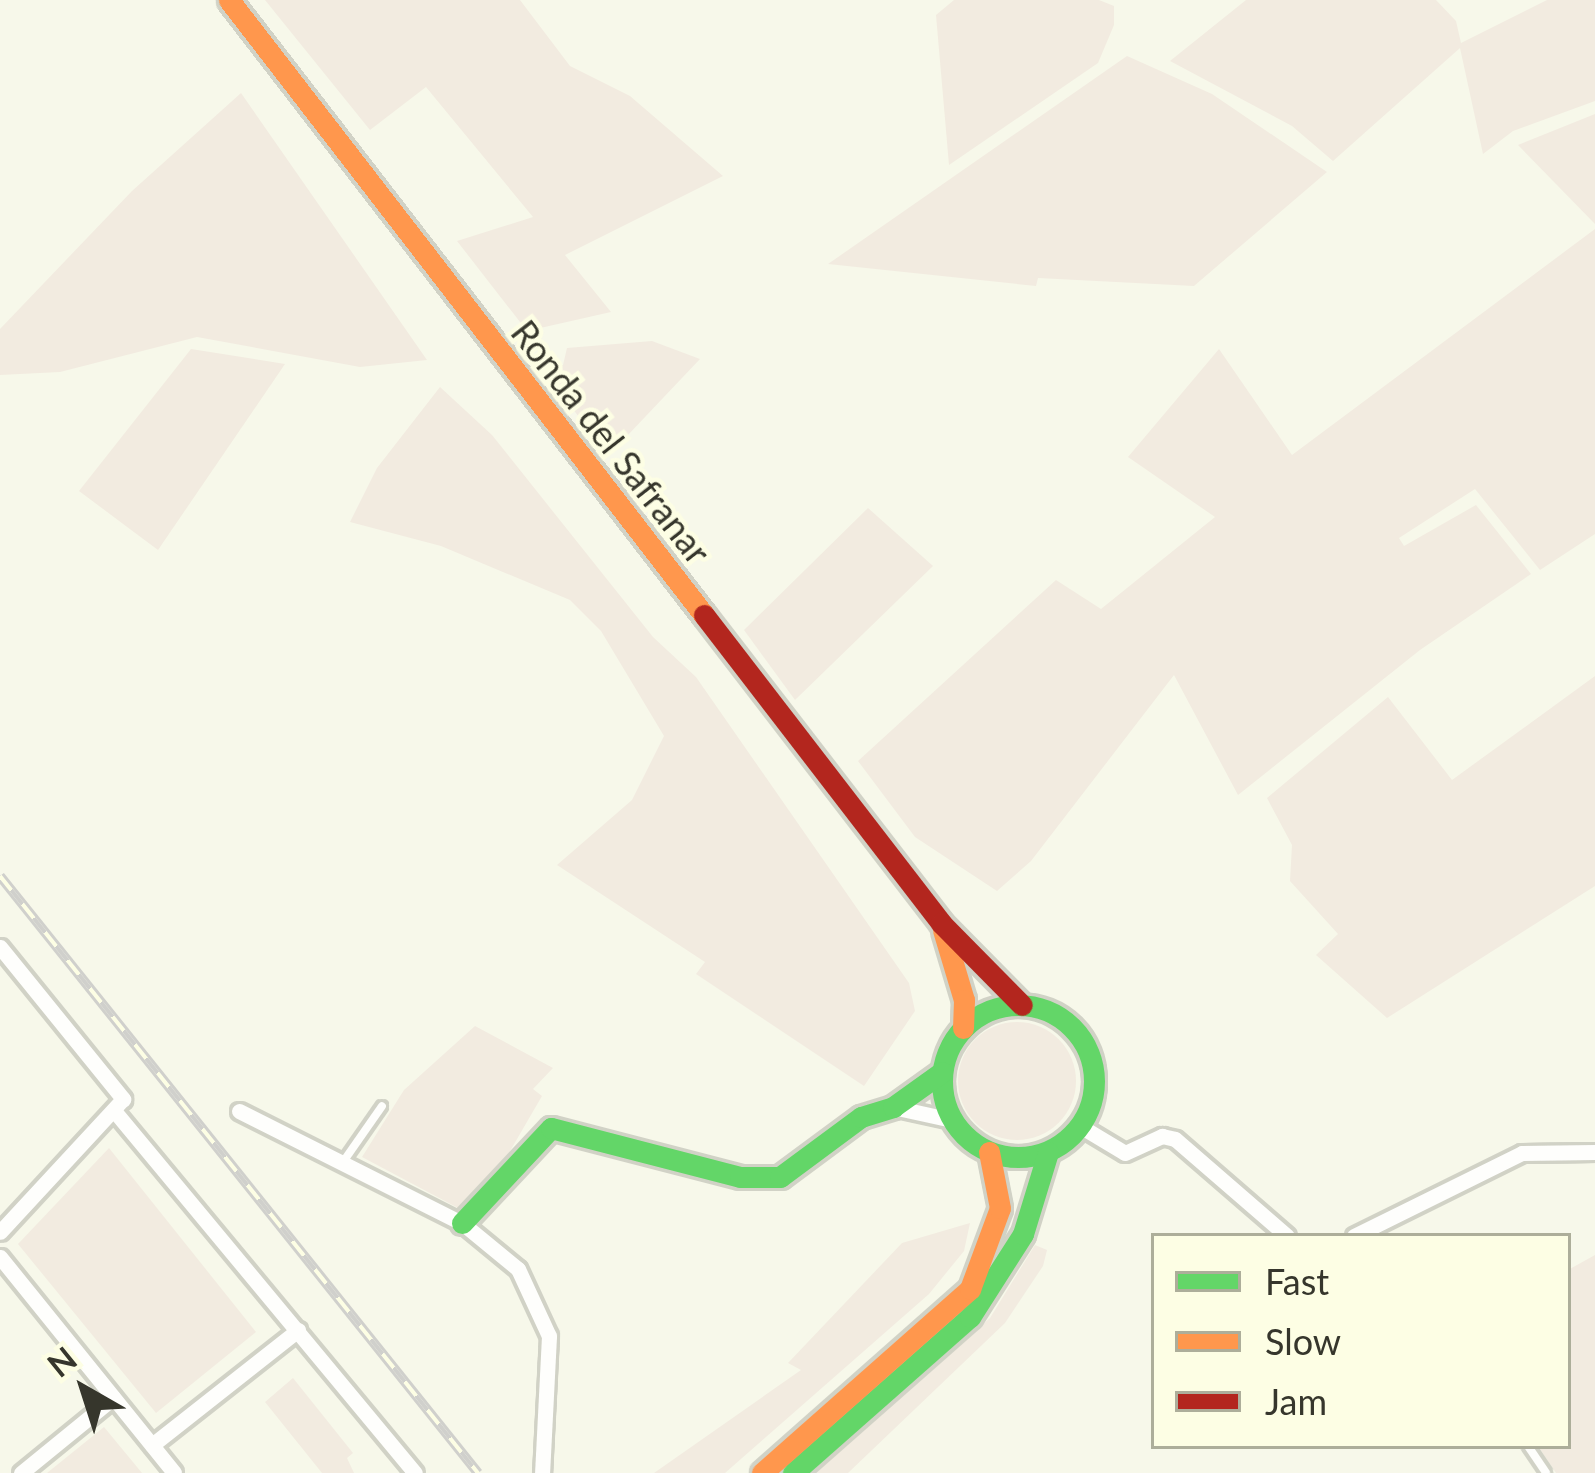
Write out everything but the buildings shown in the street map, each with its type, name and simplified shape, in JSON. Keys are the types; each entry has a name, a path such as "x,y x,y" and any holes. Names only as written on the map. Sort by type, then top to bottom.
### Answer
{"street":[{"name":"Ronda del Safranar","path":"229,0 941,923 1022,1005"},
{"name":"Ronda del Safranar","path":"941,923 962,988 963,1028"},
{"path":"1,951 415,1473"},
{"path":"462,1223 551,1129 740,1177 780,1177 860,1117 893,1107 942,1072 963,1028 1000,1006 1022,1005 1063,1018 1090,1053 1094,1090 1080,1126 1048,1152 1023,1234 970,1317 793,1473"},
{"path":"942,1072 952,1120"},
{"path":"0,1232 120,1106"},
{"path":"762,1473 970,1289 1000,1208 989,1152 952,1120 893,1107"},
{"path":"239,1111 462,1223 518,1269 546,1319 542,1473"},
{"path":"1080,1126 1125,1153 1162,1136 1175,1139 1284,1233"},
{"path":"989,1152 1048,1152"},
{"path":"1387,1229 1522,1153 1595,1153"},
{"path":"0,1256 174,1473"},
{"path":"152,1445 298,1330"},
{"path":"21,1473 113,1398"}],"lane":[{"path":"343,1162 382,1106"}],"shaded area":[{"path":"265,0 520,0 570,66 630,96 723,176 565,255 611,312 527,331 457,241 533,217 426,87 370,130"},
{"path":"954,0 1099,0 1114,6 1114,25 1098,63 949,165 936,15"},
{"path":"1246,0 1436,0 1456,21 1461,43 1547,0 1595,0 1595,101 1513,131 1483,154 1460,48 1333,161 1292,126 1170,61"},
{"path":"1127,56 1212,94 1327,172 1194,286 1038,278 1036,286 828,264"},
{"path":"241,93 427,360 360,367 197,337 60,372 0,375 0,329 132,191"},
{"path":"1595,114 1595,224 1518,145"},
{"path":"1595,229 1595,534 1540,570 1475,489 1399,538 1404,546 1476,505 1531,574 1420,650 1238,795 1174,675 1031,861 997,891 915,837 858,761 1056,580 1101,609 1215,517 1128,457 1219,349 1292,455"},
{"path":"652,341 700,359 609,455 542,370 563,365 567,348"},
{"path":"191,349 285,364 158,550 79,491"},
{"path":"440,387 492,435 653,637 696,677 909,983 915,1011 864,1086 696,974 705,962 557,865 632,800 664,736 601,631 570,600 441,546 350,522 377,468"},
{"path":"868,508 933,566 795,700 744,630"},
{"path":"1595,676 1595,886 1387,1018 1316,955 1338,934 1290,881 1292,845 1267,798 1388,697 1452,780"},
{"path":"1017,1022 1039,1027 1059,1039 1071,1059 1076,1081 1071,1103 1059,1123 1039,1135 1017,1140 995,1135 975,1123 963,1103 958,1081 963,1059 975,1039 995,1027"},
{"path":"475,1026 553,1068 533,1089 542,1096 506,1158 460,1209 362,1157 404,1090"},
{"path":"109,1148 256,1332 156,1413 18,1244"},
{"path":"970,1223 964,1251 929,1294 725,1473 654,1473 801,1370 788,1363 902,1243"},
{"path":"1035,1245 1047,1250 1043,1266 1005,1323 848,1473 813,1473 990,1318"},
{"path":"1595,1255 1595,1473 1556,1473 1540,1449 1571,1449 1571,1268"},
{"path":"293,1378 353,1453 347,1458 354,1473 322,1473 265,1402"},
{"path":"104,1427 142,1473 47,1473"}],"railway":[{"path":"0,876 478,1473"}],"traffic: fast":[{"path":"1018,1005 1047,1011 1072,1027 1088,1052 1094,1081 1088,1110 1072,1135 1047,1151 1018,1157 989,1151 964,1135 948,1110 942,1081 948,1052 964,1027 989,1011 1018,1005"},
{"path":"462,1223 551,1128 740,1177 780,1177 861,1117 893,1107 942,1072"},
{"path":"793,1473 970,1317 1023,1234 1048,1152"}],"traffic: slow":[{"path":"229,0 704,615"},
{"path":"943,930 964,1000 963,1028"},
{"path":"762,1473 970,1289 1000,1208 989,1152"}],"traffic: jam":[{"path":"704,615 941,923 1022,1005"}]}
